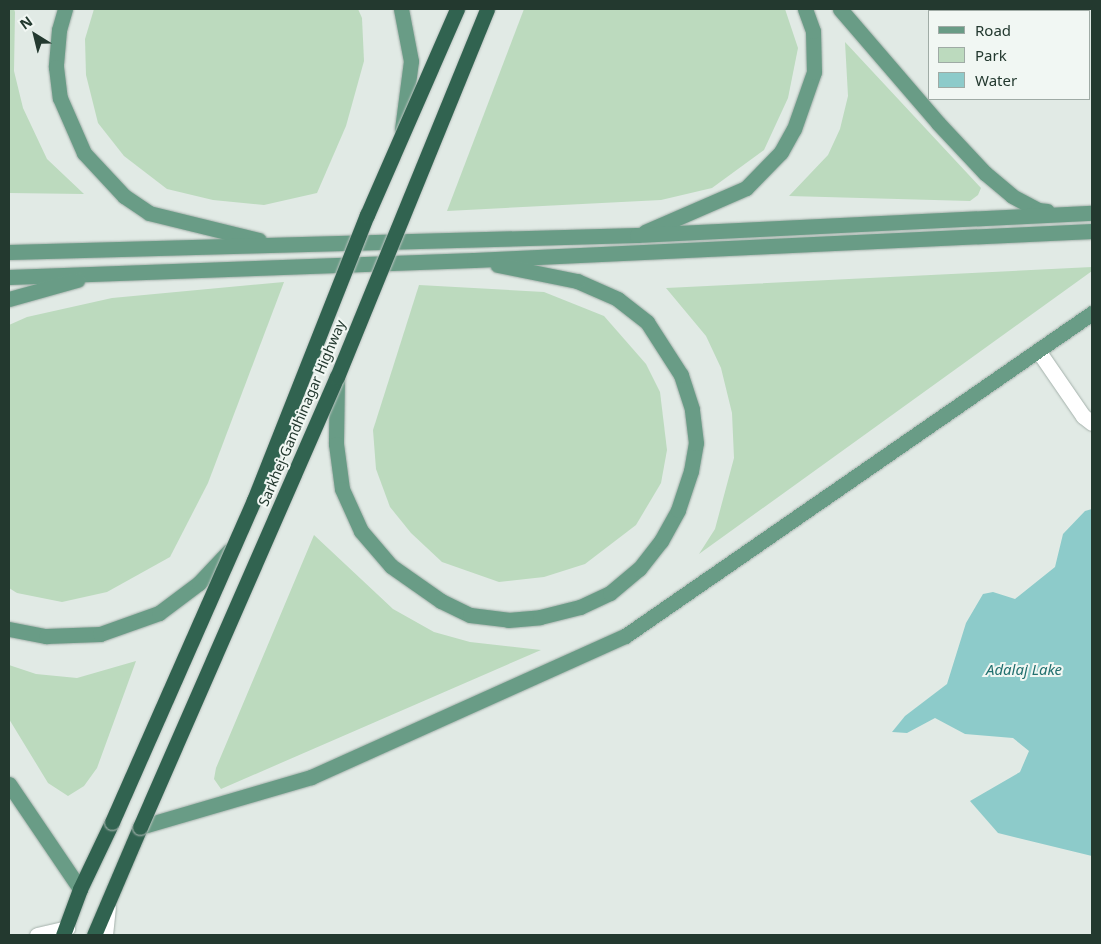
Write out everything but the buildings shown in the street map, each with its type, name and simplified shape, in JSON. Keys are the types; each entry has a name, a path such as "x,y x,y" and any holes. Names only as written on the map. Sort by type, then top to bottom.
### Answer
{"highway":[{"name":"Sarkhej-Gandhinagar Highway","path":"64,933 80,889 112,822 230,550 254,500 367,215 398,151 458,9"},
{"name":"Sarkhej-Gandhinagar Highway","path":"94,935 336,377 487,9"}],"main road":[{"path":"65,9 59,30 56,67 60,98 84,154 124,196 149,213 278,245"},
{"path":"398,151 411,61 401,9"},
{"path":"480,27 493,9"},
{"path":"637,236 727,199 758,177 781,152 798,120 814,72 813,31 806,9"},
{"path":"840,9 938,123 985,173 1012,196 1038,210 1072,214"},
{"path":"9,252 637,236 1092,213"},
{"path":"9,277 474,260 1092,232"},
{"path":"336,377 336,444 342,489 362,531 391,566 441,601 470,615 508,620 540,618 580,607 610,593 639,569 678,510 691,472 696,443 692,409 682,375 647,322 618,299 577,281 474,260"},
{"path":"9,299 103,273"},
{"path":"140,827 311,777 625,636 1039,352 1092,313"},
{"path":"9,629 46,636 100,634 151,616 199,582 230,550"},
{"path":"9,784 80,889"}],"street":[{"path":"1039,352 1083,416 1092,423"},
{"path":"105,935 108,902"},
{"path":"36,935 64,933"}],"green space":[{"path":"9,9 14,9 15,12 14,71 23,108 47,159 84,194 9,193"},
{"path":"94,9 358,9 362,18 364,61 346,126 317,193 264,205 213,200 167,189 124,156 98,123 86,75 85,39"},
{"path":"524,9 785,9 798,48 788,98 764,150 712,188 661,200 447,211"},
{"path":"845,42 981,188 978,195 970,201 789,196 828,155 840,129 848,96"},
{"path":"1092,267 1092,271 699,554 715,529 734,458 732,413 721,368 706,336 666,288"},
{"path":"284,282 208,483 170,557 107,592 62,602 17,593 9,588 9,325 27,317 112,298"},
{"path":"419,285 544,292 604,316 646,364 660,392 667,450 661,483 636,525 585,564 544,577 499,582 442,562 411,533 390,507 376,469 373,430"},
{"path":"314,535 393,609 434,632 470,642 541,650 221,789 214,779 216,768"},
{"path":"136,661 97,768 84,786 68,796 48,783 9,719 9,665 36,674 77,678"}],"water":[{"name":"Adalaj Lake","path":"1092,509 1092,856 998,833 970,801 1020,772 1029,751 1013,738 965,734 935,718 907,733 892,732 905,716 947,684 966,623 983,594 993,592 1015,599 1055,567 1063,534 1085,511"}]}
